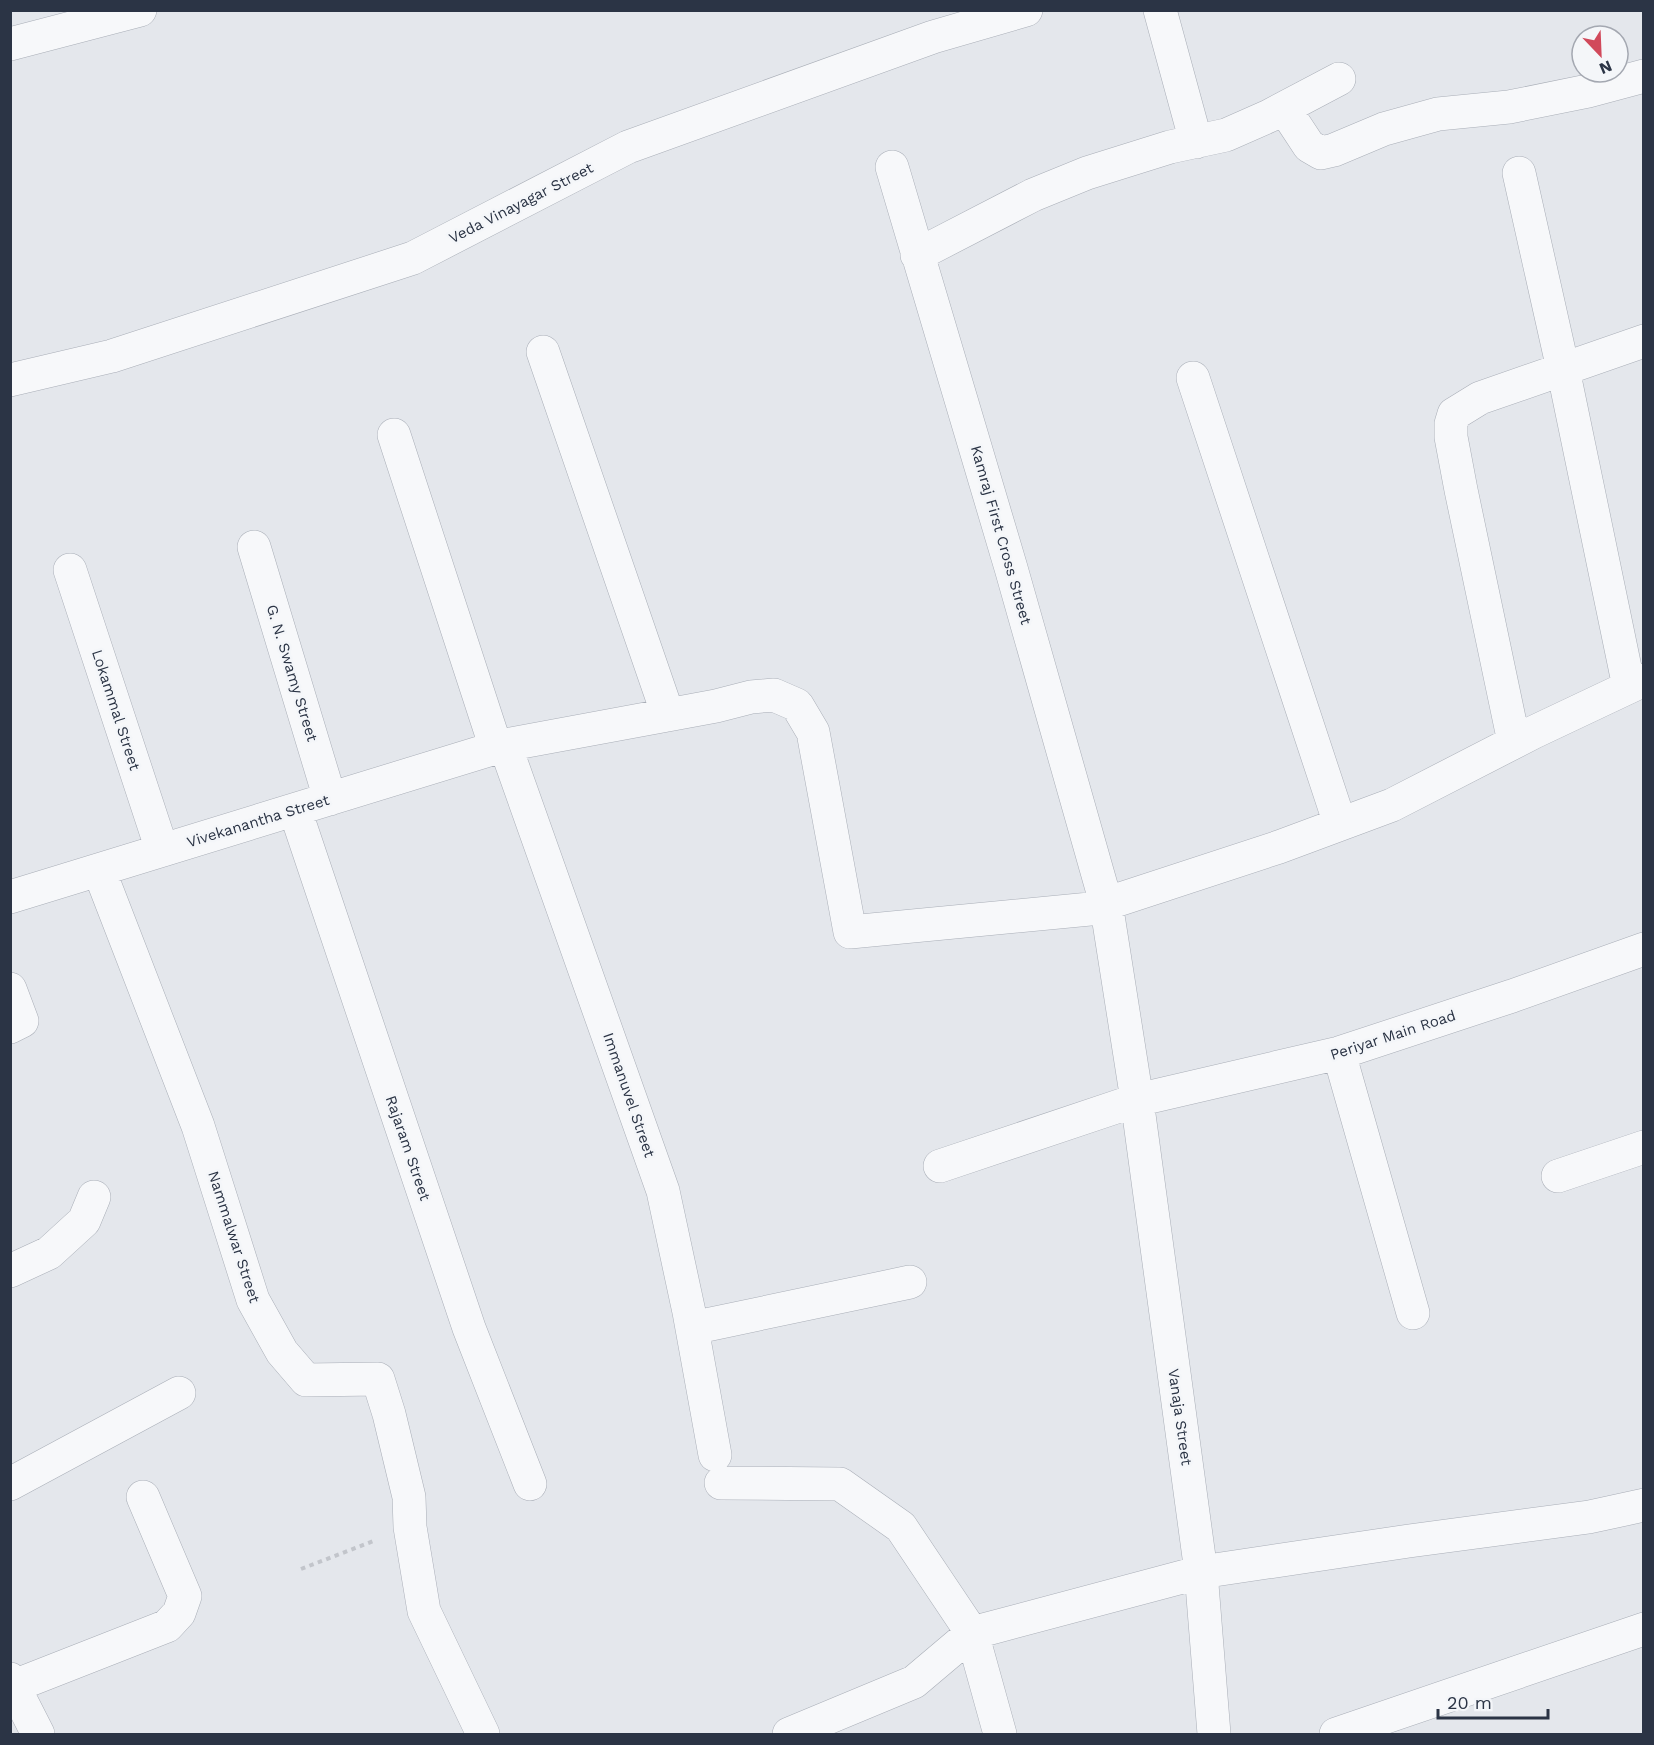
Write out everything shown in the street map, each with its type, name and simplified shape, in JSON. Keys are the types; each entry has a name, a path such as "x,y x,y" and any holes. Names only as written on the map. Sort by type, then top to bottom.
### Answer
{"street":[{"path":"10,44 140,10"},
{"name":"Veda Vinayagar Street","path":"10,380 111,356 413,258 628,147 931,24 1026,10"},
{"path":"1160,10 1196,142"},
{"path":"1284,108 1309,146 1321,153 1334,150 1384,129 1438,114 1509,107 1588,91 1644,76"},
{"path":"917,255 1033,195 1087,173 1170,147 1226,135 1339,79"},
{"name":"Kamraj First Cross Street","path":"892,167 1011,568 1106,903 1137,1100"},
{"path":"1106,903 1279,848 1392,805 1514,742 1636,684 1519,173"},
{"path":"1514,742 1461,490 1451,437 1451,424 1455,414 1480,398 1644,341"},
{"path":"543,352 668,715"},
{"path":"1193,378 1340,824"},
{"name":"Immanuvel Street","path":"394,435 500,747 663,1191 692,1328 718,1469 840,1484 901,1527 972,1633"},
{"name":"G. N. Swamy Street","path":"254,547 330,799"},
{"name":"Lokammal Street","path":"70,570 162,850"},
{"name":"Vivekanantha Street","path":"10,897 500,747 751,697 774,695 797,705 813,732 850,932 1090,909 1106,903"},
{"name":"Rajaram Street","path":"295,810 469,1328 530,1484"},
{"name":"Nammalwar Street","path":"99,870 198,1126 253,1299 282,1352 306,1380 378,1379 409,1497 410,1527 424,1611 483,1734"},
{"name":"Periyar Main Road","path":"940,1166 1137,1100 1339,1053 1512,996 1644,949"},
{"path":"10,989 22,1021 10,1027"},
{"path":"1339,1053 1413,1313"},
{"name":"Vanaja Street","path":"1137,1100 1201,1572 1214,1734"},
{"path":"1558,1176 1644,1147"},
{"path":"10,1271 49,1253 84,1221 94,1197"},
{"path":"692,1328 910,1282"},
{"path":"10,1484 179,1393"},
{"path":"38,1734 12,1683 167,1626 179,1613 185,1596 143,1497"},
{"path":"789,1734 914,1682 972,1633 1201,1572 1589,1517 1644,1505"},
{"path":"1336,1734 1644,1629"},
{"path":"972,1633 1000,1734"}],"path":[{"path":"301,1569 410,1527"}]}
